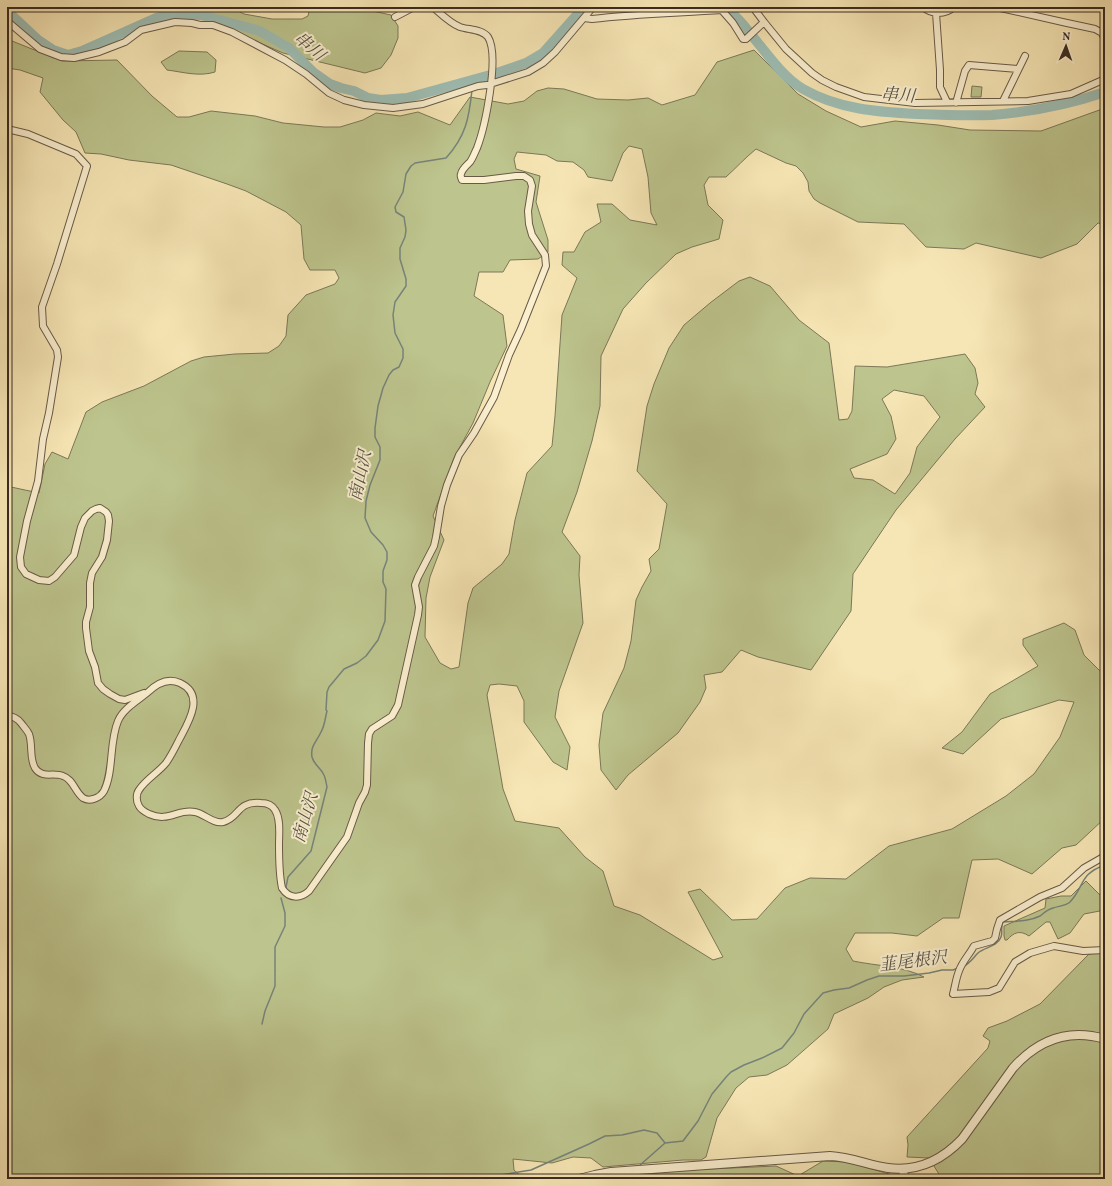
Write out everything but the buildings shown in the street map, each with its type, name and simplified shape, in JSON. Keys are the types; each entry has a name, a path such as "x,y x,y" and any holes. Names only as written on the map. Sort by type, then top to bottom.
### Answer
{"street":[{"path":"394,17 414,7"},
{"path":"7,716 17,718 28,733 31,741 32,760 35,768 45,775 62,775 67,778 79,795 90,800 103,793 106,785 114,734 119,719 124,712 160,683 169,681 180,683 186,687 191,694 193,711 171,755 160,770 143,785 138,792 137,800 139,807 148,814 157,817 167,817 191,811 197,812 216,822 221,822 230,819 246,804 262,803 271,806 278,814 279,820 279,852 282,888 288,895 298,897 309,891 347,837 360,803 366,792 369,734 372,729 392,716 398,705 418,615 419,607 415,585 434,546 441,506 447,485 459,455 474,433 494,397 509,355 546,266 545,255 532,235 529,224 529,205 532,186 530,180 524,176 508,176 474,181 462,180 462,172 471,161 477,147 488,103 491,82 492,52 488,37 485,34 452,23 433,7"},
{"path":"7,21 40,49 61,58 74,58 99,52 124,42 141,30 174,22 192,22 200,25 213,25 232,32 285,60 306,74 329,93 344,100 364,105 393,108 423,104 491,82 528,72 543,63 555,52 593,7"},
{"path":"754,7 754,10 763,23 786,49 812,73 836,87 864,97 914,102 1028,101 1071,94 1105,79"},
{"path":"923,7 926,10 936,13 947,12 954,7"},
{"path":"996,7 1095,29 1102,33 1105,40"},
{"path":"584,18 592,19 720,9 733,23 743,39 746,39 763,23"},
{"path":"936,13 940,87 947,102"},
{"path":"1003,101 1025,56"},
{"path":"956,102 965,71 969,65 1018,69"},
{"path":"7,129 28,134 76,154 87,166 57,264 42,307 43,326 56,350 58,357 50,413 43,439 38,481 27,521 20,557 21,568 26,574 38,580 49,581 56,577 74,555 81,527 85,518 96,509 100,508 106,512 109,521 107,540 102,557 92,573 90,583 90,607 86,622 89,651 98,683 115,698 124,700 149,691"},
{"path":"1105,856 1084,868 1062,888 1040,897 1000,920 995,938 992,941 974,946 969,956 962,964 958,973 953,994 989,992 999,988 1016,962 1030,953 1054,946 1083,951 1105,950"},
{"path":"579,1179 610,1172 830,1156 842,1156 887,1168 904,1169 917,1167 942,1157 962,1139 1013,1068 1021,1059 1036,1047 1054,1039 1071,1036 1085,1035 1105,1039"},
{"path":"903,1179 904,1169"}],"green space":[{"path":"171,7 230,7 244,14 272,19 302,19 308,16 310,7 366,7 368,10 391,15 398,26 398,38 391,55 381,68 365,73 283,53 195,15"},
{"path":"12,41 62,61 117,60 152,96 177,117 189,117 211,111 255,116 283,123 324,127 340,127 363,120 376,113 400,116 418,112 450,125 470,97 508,104 524,101 537,91 548,88 564,89 597,99 628,100 648,98 662,105 695,95 717,62 754,50 798,94 826,111 861,127 895,121 970,130 1041,131 1105,108 1105,224 1098,223 1077,244 1041,258 976,243 964,249 926,247 904,224 858,222 814,199 809,191 808,182 803,173 796,166 756,149 726,177 709,177 704,185 708,205 723,220 719,239 692,247 676,254 646,283 623,309 601,356 600,406 592,441 577,492 562,532 580,556 579,575 583,623 559,691 555,717 570,747 567,770 553,762 524,722 524,701 517,686 499,684 490,685 487,695 503,789 515,821 559,828 585,857 603,871 614,906 640,915 713,960 723,957 688,892 700,889 732,920 757,919 785,888 810,878 846,879 889,846 952,829 1006,796 1034,774 1060,737 1074,702 1059,700 1001,719 963,754 942,748 962,732 990,694 1038,666 1023,645 1023,639 1064,623 1075,630 1084,655 1105,676 1105,818 1076,845 1062,848 1032,874 998,859 972,860 959,918 943,918 917,936 892,933 855,933 846,949 853,961 899,968 924,977 902,980 884,987 868,998 834,1014 828,1029 787,1065 767,1075 749,1077 736,1088 717,1118 706,1157 701,1160 683,1160 603,1167 591,1158 573,1157 552,1163 513,1159 514,1170 524,1179 7,1179 7,475 11,487 39,493 45,464 52,452 68,459 86,412 102,402 144,386 191,361 204,357 268,353 279,346 286,336 288,315 306,295 335,284 339,278 335,270 310,270 304,259 301,225 286,212 246,191 171,165 129,160 101,154 85,153 76,132 63,120 40,92 43,78 20,70 7,68 7,43","holes":["629,146 642,149 648,177 651,213 657,225 630,220 612,204 597,204 601,222 585,232 574,252 563,252 562,265 577,278 562,315 552,446 527,473 515,520 509,554 502,564 473,588 468,603 459,667 451,669 440,663 425,637 426,598 430,577 444,540 433,516 454,458 473,423 507,346 503,315 474,296 479,272 503,272 510,260 538,259 548,252 548,240 536,202 540,176 516,169 514,159 517,152 546,155 557,161 573,162 584,170 588,177 612,181 623,153"]},
{"path":"179,51 207,52 216,60 215,72 197,74 167,70 161,62"},
{"path":"972,86 982,87 981,97 971,97"},
{"path":"750,277 770,286 799,320 829,343 839,420 848,419 852,411 855,366 887,367 965,354 975,368 978,383 975,394 985,407 955,439 896,510 853,574 851,611 811,670 758,657 741,650 722,672 704,675 706,688 700,702 678,733 628,775 616,790 601,770 599,745 603,713 624,668 631,641 636,600 651,571 649,559 659,549 667,504 637,471 647,406 654,384 669,348 684,325 739,281","holes":["894,390 924,396 940,417 917,447 910,473 895,494 873,480 854,478 850,469 887,454 896,439 891,416 882,399"]},
{"path":"1086,881 1105,900 1105,910 1084,914 1070,933 1058,939 1050,922 1046,922 1029,936 1023,933 1017,933 1005,940 1004,926 1045,908 1046,899 1071,896"},
{"path":"1105,952 1105,1179 942,1179 929,1158 907,1157 907,1137 988,1048 990,1041 983,1036 988,1028 1007,1021 1040,1004 1089,954"},
{"path":"823,1161 848,1162 896,1176 896,1179 599,1179 607,1177 641,1177 665,1171 776,1166 798,1176"}],"waterway":[{"name":"串川","path":"7,11 38,40 53,50 68,55 82,51 156,18 171,14 201,15 260,31 289,48 313,72 330,84 354,91 368,98 381,100 407,98 494,74 526,63 543,53 584,7"},
{"name":"串川","path":"727,7 787,77 803,89 816,96 844,105 902,113 992,115 1049,107 1105,92"},
{"name":"南山沢","path":"473,80 473,86"},
{"name":"南山沢","path":"286,887 288,877 311,851 327,787 324,775 312,757 313,747 324,724 327,711 327,692 329,687 344,669 357,663 366,656 378,640 385,621 386,589 383,582 383,571 387,560 387,552 383,545 371,532 365,518 366,501 370,485 380,460 380,447 375,437 378,406 383,388 389,375 393,370 399,367 403,358 403,349 395,333 393,315 395,302 406,286 406,279 400,259 400,248 405,237 406,230 404,217 396,212 395,207 403,192 406,174 411,166 415,163 446,158 453,150 462,134 468,118 472,90"},
{"name":"韮尾根沢","path":"964,966 978,953 997,943 1002,935 1003,922 1031,919 1040,916 1049,909 1070,902 1086,876 1105,865"},
{"name":"南山沢","path":"262,1024 265,1011 275,986 275,947 285,926 285,913 281,898"},
{"name":"韮尾根沢","path":"639,1166 665,1143 683,1141 698,1121 712,1094 731,1072 782,1048 794,1033 804,1014 823,993 849,988 879,976 904,976 942,970 953,970 958,968"},
{"path":"490,1179 501,1175 531,1170 605,1136 622,1135 644,1130 657,1133 665,1143"}]}
